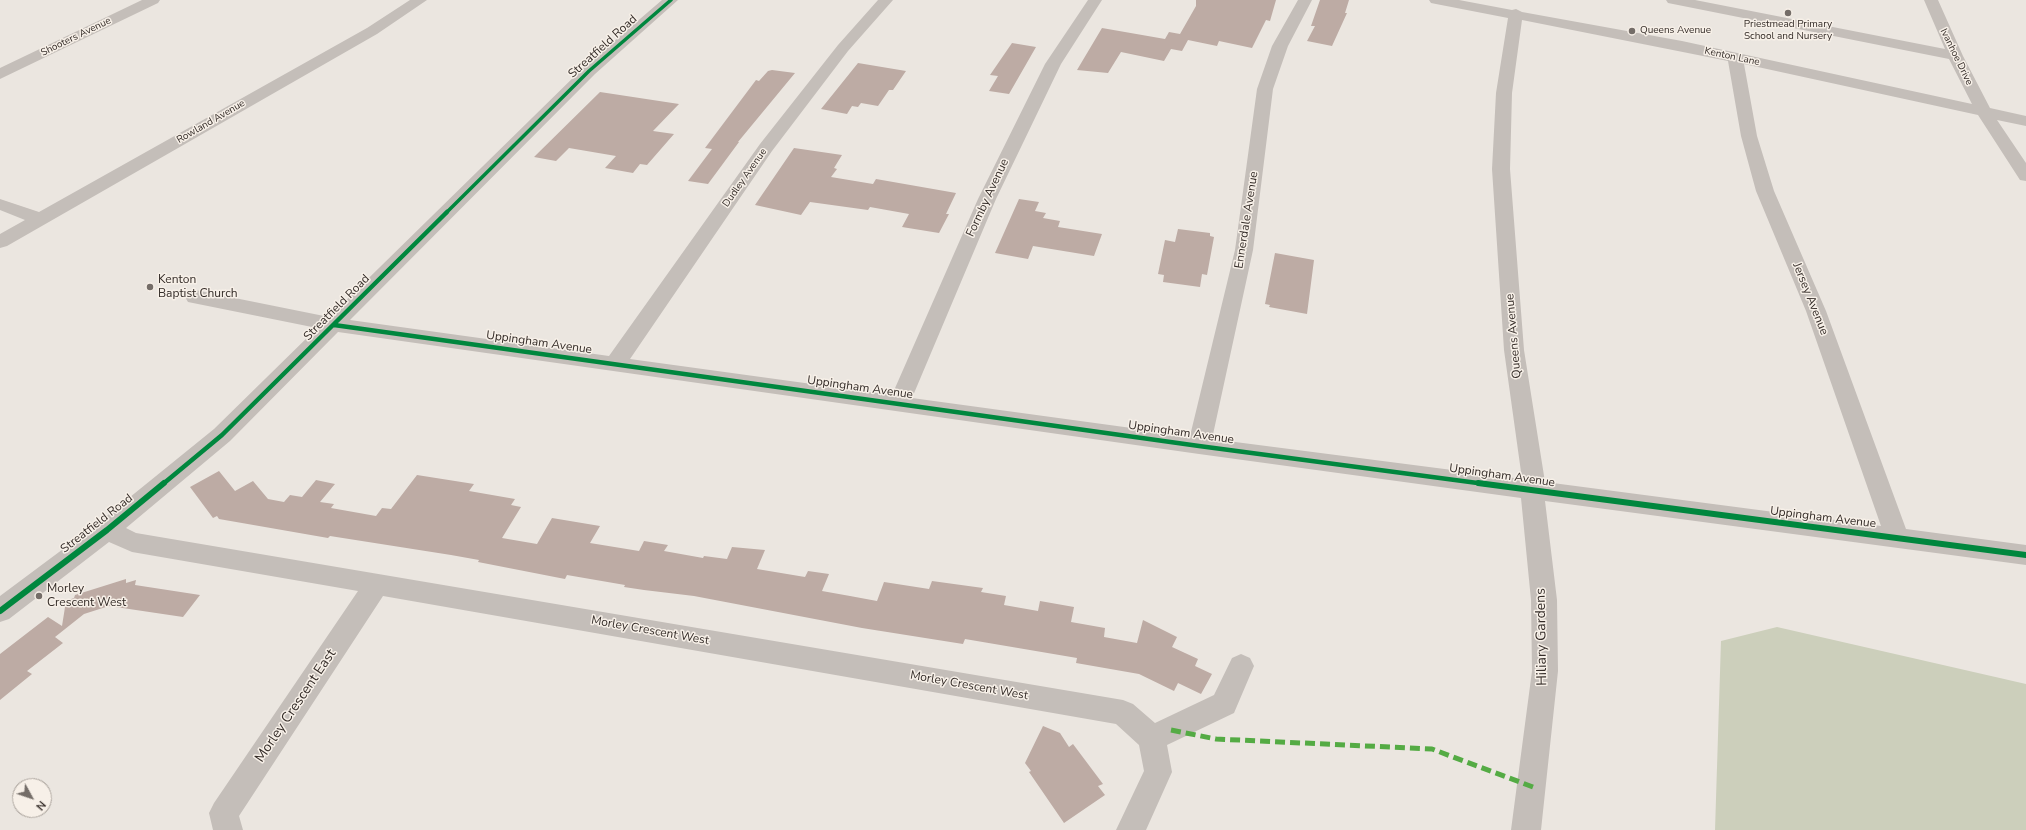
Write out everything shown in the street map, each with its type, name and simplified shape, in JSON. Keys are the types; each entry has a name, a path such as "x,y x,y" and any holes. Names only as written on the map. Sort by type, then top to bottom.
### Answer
{"street":[{"name":"Shooters Avenue","path":"0,74 153,0"},
{"name":"Rowland Avenue","path":"0,242 372,31 420,0"},
{"name":"Streatfield Road","path":"0,611 107,530 222,435 334,326 589,71 671,0"},
{"name":"Dudley Avenue","path":"615,364 766,148 843,48 886,0"},
{"name":"Formby Avenue","path":"899,404 987,198 1053,64 1095,0"},
{"name":"Ennerdale Avenue","path":"1199,446 1244,250 1265,89 1280,46 1305,0"},
{"name":"Kenton Lane","path":"1436,0 1516,14 1736,58 2026,121"},
{"path":"1673,0 1955,56"},
{"name":"Ivanhoe Drive","path":"1931,0 1955,56 1984,112 2026,176"},
{"name":"Queens Avenue","path":"1516,14 1504,93 1501,169 1514,350 1534,478 1532,491"},
{"name":"Jersey Avenue","path":"1736,58 1749,136 1765,191 1816,312 1897,538"},
{"path":"0,204 39,220"},
{"name":"Uppingham Avenue","path":"195,297 334,326 1199,446 2026,555"},
{"name":"Hiliary Gardens","path":"1526,830 1545,671 1544,600 1532,491"},
{"name":"Morley Crescent West","path":"107,530 132,542 1123,713 1152,738"},
{"name":"Morley Crescent East","path":"228,830 224,813 377,584"},
{"path":"1132,830 1158,772 1152,738 1224,704 1241,666"}],"green space":[{"path":"1777,627 2026,684 2026,830 1715,830 1721,641"}],"building":[{"path":"1196,0 1276,0 1270,21 1266,20 1252,48 1219,41 1217,46 1188,40 1182,51 1171,49 1164,61 1121,52 1108,73 1077,70 1102,28 1165,39 1169,32 1180,34 1196,6"},
{"path":"1320,0 1349,0 1345,13 1347,13 1332,46 1307,41 1315,26 1311,26"},
{"path":"1012,43 1036,47 1009,94 989,91 998,76 990,75"},
{"path":"858,63 906,71 893,90 889,90 878,106 861,103 858,107 852,106 847,114 821,109"},
{"path":"772,70 795,73 738,142 708,184 688,181 712,149 705,148 756,80 759,81 768,71"},
{"path":"600,92 679,104 653,131 674,134 647,165 640,164 633,173 605,168 616,156 569,148 556,161 534,157"},
{"path":"794,148 842,155 834,168 837,169 831,177 873,184 876,179 956,193 946,214 949,214 939,233 902,227 909,214 870,207 868,210 810,202 801,215 755,205"},
{"path":"1019,199 1039,202 1035,211 1046,213 1043,218 1060,221 1058,227 1102,234 1094,256 1033,246 1028,259 995,253"},
{"path":"1178,229 1210,233 1210,236 1214,237 1207,275 1202,274 1200,287 1163,282 1164,275 1158,274 1165,240 1175,242"},
{"path":"1275,253 1314,260 1307,314 1269,307 1270,305 1265,304"},
{"path":"219,471 235,491 253,481 268,499 284,502 290,495 302,497 316,480 335,484 320,502 334,504 331,508 376,516 382,508 391,509 417,475 474,484 469,491 515,499 511,505 521,507 502,538 537,544 552,518 600,526 590,543 639,551 644,541 668,545 664,551 703,558 704,556 727,559 732,547 765,550 757,569 805,577 808,571 829,574 822,591 877,601 884,582 929,589 932,581 983,588 981,592 1006,596 1004,605 1038,611 1040,601 1074,607 1071,622 1105,628 1104,637 1137,643 1143,620 1177,637 1172,647 1198,659 1195,666 1212,674 1201,694 1178,683 1174,691 1139,674 1076,663 1077,658 965,639 963,644 862,628 694,596 624,587 625,585 567,575 565,579 478,562 479,560 451,555 330,536 328,538 219,519 217,516 213,518 190,487"},
{"path":"126,579 126,583 136,580 135,585 200,595 183,617 109,606 84,614 55,637 63,643 27,671 32,674 0,700 0,654 48,617 62,626 66,601 74,598 75,595"},
{"path":"1043,726 1060,733 1069,747 1073,744 1103,784 1098,786 1105,795 1064,823 1029,772 1031,771 1025,763"}],"marked path":[{"path":"1171,730 1216,739 1432,749 1533,787"}],"cycle path":[{"path":"0,611 107,530 222,435 589,71 671,0"},
{"path":"334,325 1199,446 2026,555"}],"place":[{"name":"Priestmead Primary School and Nursery","path":"1788,13"},
{"name":"Queens Avenue","path":"1632,31"},
{"name":"Kenton Baptist Church","path":"150,287"},
{"name":"Morley Crescent West","path":"39,596"}]}
